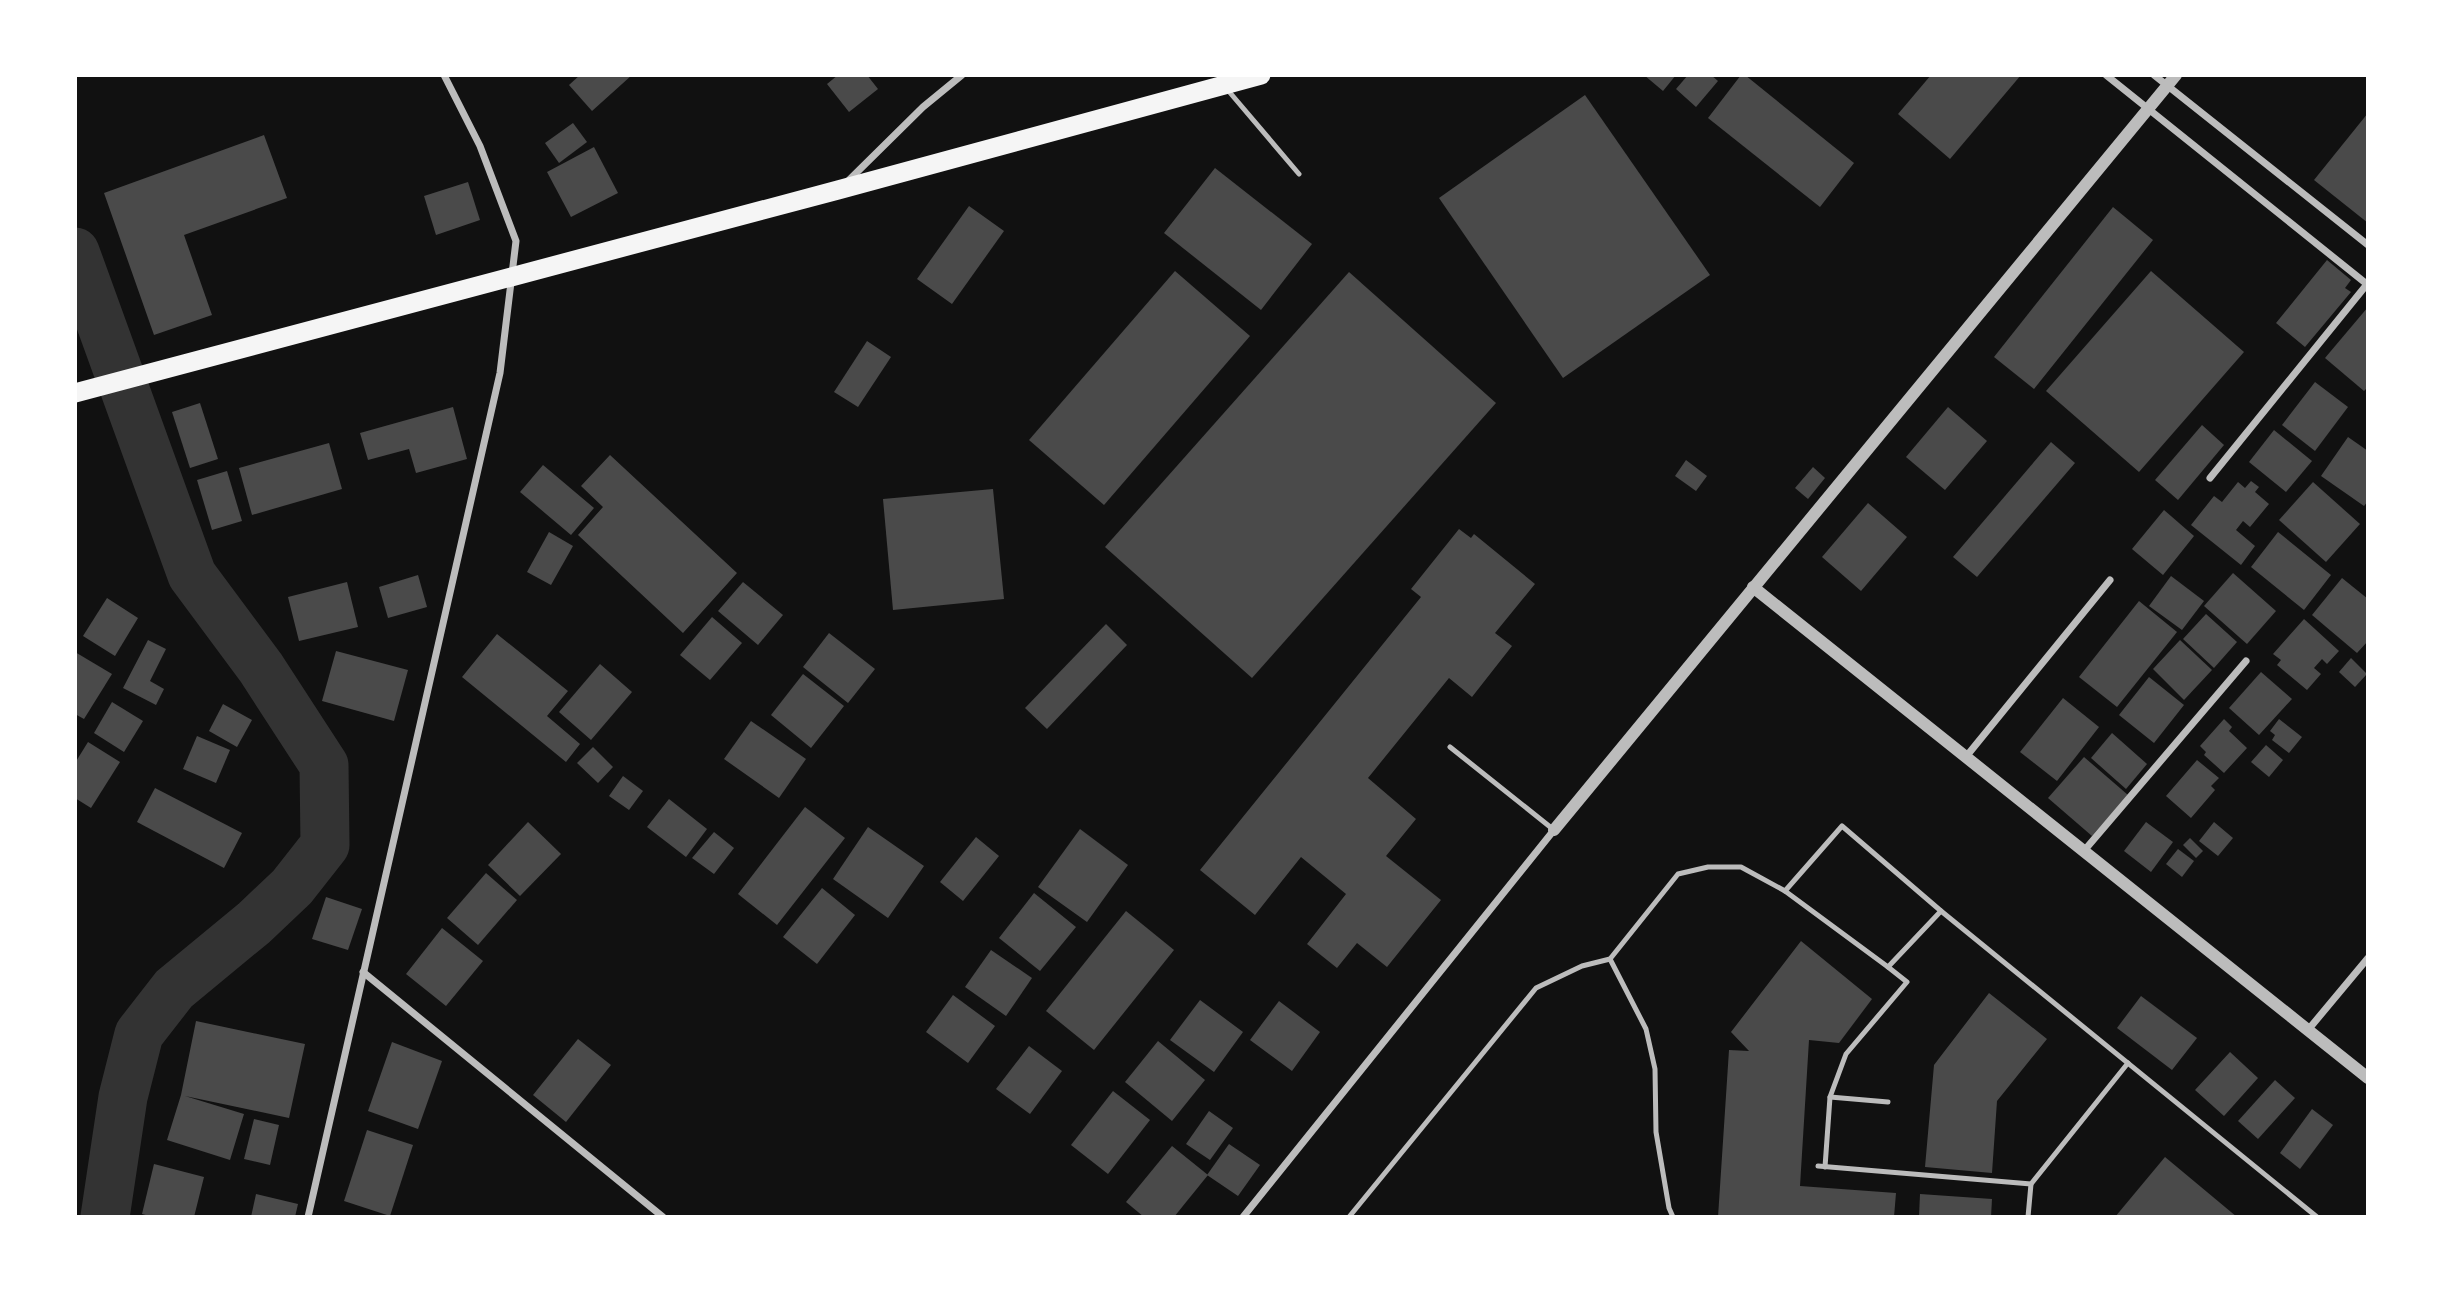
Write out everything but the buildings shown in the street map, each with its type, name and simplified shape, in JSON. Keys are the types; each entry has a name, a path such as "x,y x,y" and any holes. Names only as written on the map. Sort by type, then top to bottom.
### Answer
{"highway":[{"path":"75,393 1261,75"}],"street":[{"path":"308,1217 500,373 512,277 516,241 480,146 444,75"},
{"path":"838,190 923,107 962,75"},
{"path":"2106,75 2367,284 2210,478"},
{"path":"2154,75 2368,245"},
{"path":"1243,1217 1554,830 2176,75"},
{"path":"1965,758 2110,580"},
{"path":"1753,587 2368,1078"},
{"path":"2083,852 2246,661"},
{"path":"2308,1030 2368,958"},
{"path":"363,972 663,1217"}],"lane":[{"path":"1224,85 1299,174"},
{"path":"1450,747 1554,830"},
{"path":"1785,891 1842,826 1941,911 2317,1217"},
{"path":"1349,1217 1536,988 1582,966 1610,959 1678,874 1708,867 1741,867 1785,891 1907,982 1846,1054 1830,1097 1822,1167 2031,1185"},
{"path":"1888,967 1941,911"},
{"path":"1610,959 1646,1029 1655,1069 1656,1132 1669,1208 1673,1217"},
{"path":"2028,1217 2031,1185 2128,1063"},
{"path":"1830,1097 1888,1102"}],"waterway":[{"path":"75,252 192,575 261,668 324,765 325,845 292,887 254,923 174,989 139,1034 123,1097 105,1217"}]}
